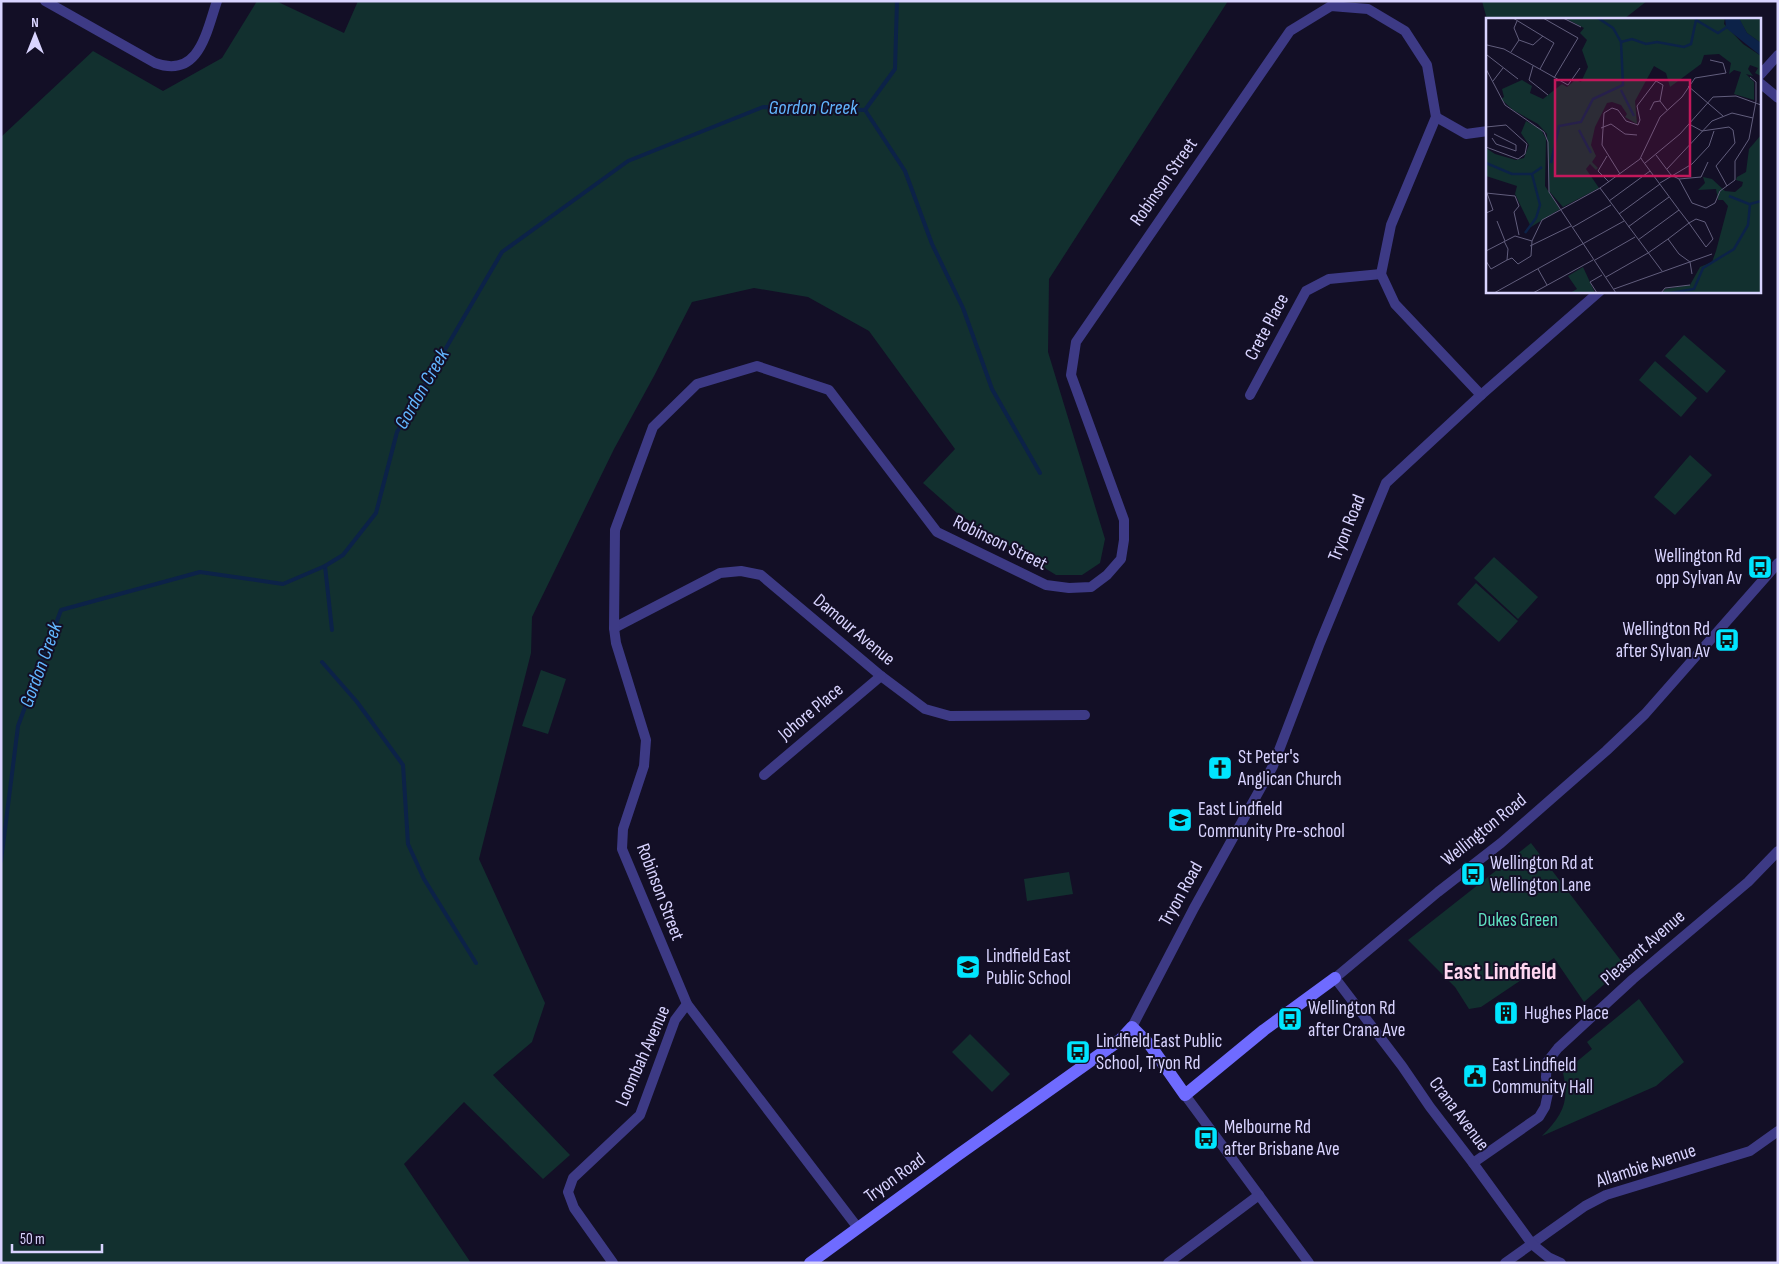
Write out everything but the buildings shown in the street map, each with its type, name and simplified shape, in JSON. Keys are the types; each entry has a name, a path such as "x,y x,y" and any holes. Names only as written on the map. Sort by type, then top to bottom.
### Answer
{"street":[{"path":"46,1 155,63 168,68 186,64 194,57 200,48 217,1"},
{"name":"Robinson Street","path":"858,1228 687,1004 622,849 623,829 644,766 646,740 616,643 614,628 615,530 654,427 697,384 757,366 829,390 937,532 1046,585 1069,588 1091,587 1107,575 1121,559 1124,540 1124,520 1071,375 1076,342 1290,31 1331,4 1368,9 1406,31 1427,65 1436,117"},
{"path":"1762,72 1778,55"},
{"path":"1762,85 1778,98"},
{"path":"1481,395 1395,304 1381,274 1391,226 1436,117 1466,134 1486,131"},
{"name":"Crete Place","path":"1250,395 1306,291 1329,279 1381,274"},
{"name":"Tryon Road","path":"810,1263 1120,1040 1132,1027 1194,908 1274,766 1320,643 1386,483 1481,395 1599,292"},
{"name":"Wellington Road","path":"1185,1095 1264,1030 1335,978 1438,892 1501,843 1612,745 1645,714 1774,575 1778,563"},
{"name":"Damour Avenue","path":"614,628 720,573 741,571 760,575 881,676 925,709 950,716 1085,715"},
{"name":"Johore Place","path":"764,775 881,676"},
{"name":"Pleasant Avenue","path":"1473,1162 1539,1117 1546,1107 1547,1062 1558,1048 1633,979 1748,882 1778,851"},
{"name":"Crana Avenue","path":"1335,978 1532,1244 1548,1257 1561,1263"},
{"name":"Loombah Avenue","path":"613,1263 574,1208 568,1192 573,1178 640,1115 675,1020 687,1004"},
{"path":"1132,1027 1150,1045 1309,1263"},
{"name":"Allambie Avenue","path":"1505,1263 1585,1206 1606,1195 1750,1151 1778,1131"},
{"path":"1168,1263 1258,1195"}],"green space":[{"path":"257,1 276,1 344,33 358,1 1228,1 1049,279 1048,352 1105,539 1100,563 1082,575 1056,575 957,513 923,483 955,449 869,331 808,297 754,288 692,302 614,449 532,617 531,653 479,859 545,1003 532,1042 493,1075 570,1155 543,1179 464,1102 404,1164 471,1263 1,1263 1,137 93,51 163,91 222,58"},
{"path":"1482,1 1647,1 1625,18 1487,18"},
{"path":"1684,335 1726,371 1707,393 1665,356"},
{"path":"1655,361 1697,398 1681,417 1639,380"},
{"path":"1690,455 1712,475 1675,515 1654,497"},
{"path":"1494,557 1538,597 1518,619 1474,578"},
{"path":"1476,583 1518,621 1499,642 1457,604"},
{"path":"541,670 566,679 548,734 522,726"},
{"name":"Dukes Green","path":"1531,843 1625,966 1584,1002 1554,958 1481,1007 1469,1009 1455,987 1408,940"},
{"path":"1069,872 1073,894 1027,901 1024,879"},
{"path":"1639,999 1684,1062 1656,1086 1542,1136 1555,1122 1563,1108 1565,1083 1563,1073 1592,1049 1587,1042"},
{"path":"970,1034 1010,1074 992,1092 952,1052"}],"waterway":[{"name":"Gordon Creek","path":"1,861 18,726 61,610 200,572 283,584 325,566 343,555 376,513 397,432 502,252 628,161 763,107 865,110 895,69 897,1"},
{"path":"865,110 905,171 932,244 963,308 992,389 1040,473"},
{"path":"325,566 332,630"},
{"path":"322,662 357,702 403,765 408,844 424,879 476,963"}],"place":[{"name":"Wellington Rd opp Sylvan Av","path":"1760,567"},
{"name":"Wellington Rd after Sylvan Av","path":"1727,640"},
{"name":"St Peter's Anglican Church","path":"1220,768"},
{"name":"East Lindfield Community Pre-school","path":"1180,820"},
{"name":"Wellington Rd at Wellington Lane","path":"1473,874"},
{"name":"Lindfield East Public School","path":"968,967"},
{"name":"Hughes Place","path":"1506,1013"},
{"name":"Wellington Rd after Crana Ave","path":"1290,1019"},
{"name":"Lindfield East Public School, Tryon Rd","path":"1078,1052"},
{"name":"East Lindfield Community Hall","path":"1475,1076"},
{"name":"Melbourne Rd after Brisbane Ave","path":"1206,1138"}],"district":[{"name":"East Lindfield","path":"1500,971"}]}
